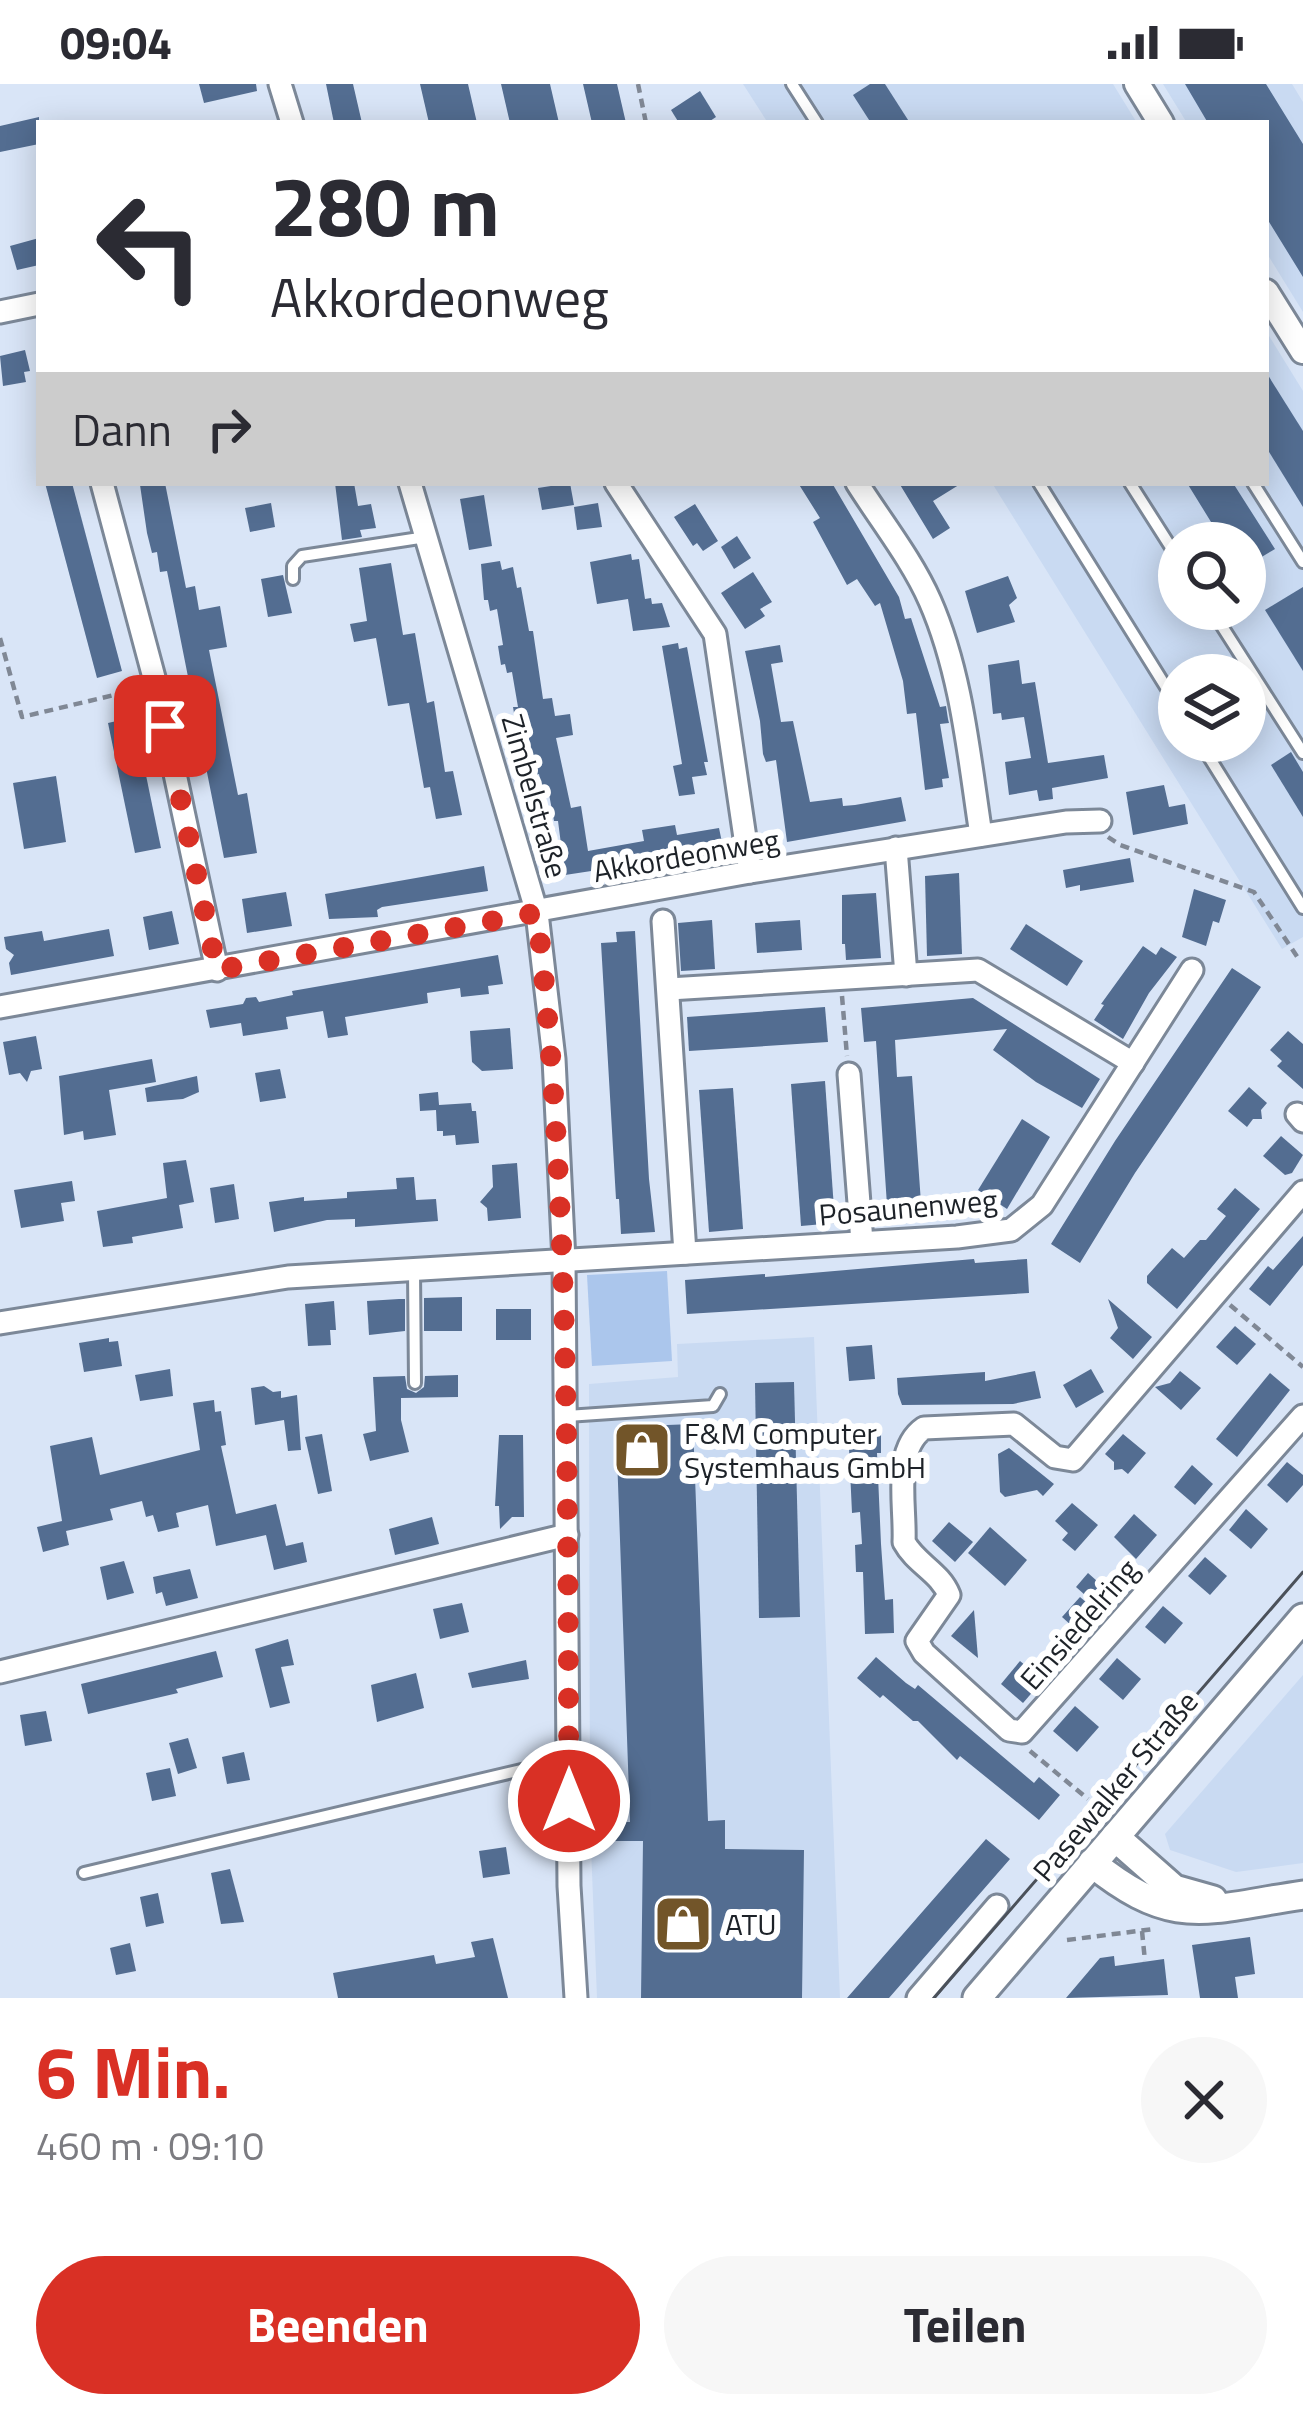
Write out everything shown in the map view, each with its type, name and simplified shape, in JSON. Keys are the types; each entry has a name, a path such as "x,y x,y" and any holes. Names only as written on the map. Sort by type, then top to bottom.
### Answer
{"main road":[{"name":"Pasewalker Straße","path":"977,1998 1303,1618"},
{"path":"1115,1837 1174,1889 1235,1904"},
{"path":"1092,1864 1130,1893 1169,1909 1201,1911 1303,1894"}],"street":[{"path":"280,84 291,120"},
{"path":"1137,84 1159,120"},
{"path":"1269,302 1303,351"},
{"path":"0,312 36,306"},
{"path":"103,486 157,685 217,970"},
{"name":"Zimbelstraße","path":"413,486 537,913 554,1059 564,1262 569,1886 576,1998"},
{"path":"618,486 715,634 750,872"},
{"path":"859,486 929,598 937,620 957,685 981,835"},
{"name":"Akkordeonweg","path":"0,1007 750,872 1066,822 1100,821"},
{"path":"896,848 906,974"},
{"path":"663,921 685,1253"},
{"path":"669,989 978,970 1133,1063"},
{"name":"Posaunenweg","path":"0,1323 288,1276 1011,1230 1042,1205 1192,970"},
{"path":"849,1074 862,1242"},
{"path":"1009,1730 924,1653 917,1641 949,1595 944,1582 911,1556 904,1542 905,1450 912,1436 924,1428 1000,1423 1027,1430 1055,1457 1073,1460 1303,1192"},
{"name":"Einsiedelring","path":"1009,1730 1022,1732 1037,1716 1303,1416"},
{"path":"0,1672 567,1535"},
{"path":"918,1998 997,1906"}],"lane":[{"path":"792,84 815,120"},
{"path":"1042,486 1158,674"},
{"path":"1132,486 1158,527"},
{"path":"1255,486 1303,562"},
{"path":"293,579 293,566 302,556 426,538"},
{"path":"1224,630 1303,753"},
{"path":"1212,762 1303,908"},
{"path":"414,1266 415,1383"},
{"path":"567,1416 713,1406 720,1394"},
{"path":"84,1873 568,1759"}],"path":[{"path":"638,84 645,120"},
{"path":"0,638 22,717 157,685"},
{"path":"1100,821 1107,836 1120,845 1254,892 1298,958"},
{"path":"841,978 849,1074"},
{"path":"1216,1294 1303,1367"},
{"path":"1009,1730 1088,1799"},
{"path":"1066,1940 1154,1929"},
{"path":"1142,1930 1145,1961"}],"shaded area":[{"path":"743,84 1113,84 1135,120 766,120"},
{"path":"1163,84 1292,84 1303,102 1303,312 1269,257 1269,120 1185,120"},
{"path":"1269,336 1303,391 1303,937 1282,949 1166,762 1266,762 1266,654 1158,654 1158,750 994,486 1269,486"},
{"path":"667,1271 672,1361 592,1366 587,1275"},
{"path":"814,1337 840,1998 597,1998 590,1822 589,1384 678,1377 677,1344"},
{"path":"1303,1675 1303,1863 1236,1872 1170,1850 1165,1834"}],"building":[{"path":"199,84 256,84 257,91 204,103"},
{"path":"326,84 353,84 361,120 333,120"},
{"path":"420,84 468,84 476,120 428,120"},
{"path":"501,84 550,84 558,120 509,120"},
{"path":"583,84 617,84 625,120 591,120"},
{"path":"870,84 885,84 908,120 869,120 853,95"},
{"path":"1185,84 1266,84 1303,144 1303,277 1269,222 1269,120 1206,120"},
{"path":"700,91 716,117 677,120 671,110"},
{"path":"39,117 36,145 0,152 0,126"},
{"path":"36,239 36,266 17,270 10,246"},
{"path":"25,350 30,371 24,372 26,382 3,386 0,356"},
{"path":"1269,377 1303,431 1303,507 1269,452"},
{"path":"46,486 73,486 122,671 97,678"},
{"path":"140,486 166,486 186,588 195,586 199,610 220,606 227,647 209,650 238,795 247,793 257,853 224,858 167,571 160,572 147,533"},
{"path":"335,486 355,486 358,506 371,504 376,528 360,530 362,537 342,540"},
{"path":"571,486 574,505 542,510 538,488"},
{"path":"800,486 834,486 899,597 905,619 911,618 940,707 946,706 949,723 940,724 949,778 942,779 943,787 925,790 916,713 907,714 903,681 880,603 875,606 857,579 847,585 813,522 820,518"},
{"path":"901,486 957,486 933,501 950,528 933,539"},
{"path":"1189,486 1235,486 1258,522 1211,522"},
{"path":"484,495 492,546 469,550 460,499"},
{"path":"271,503 275,527 250,532 245,508"},
{"path":"598,503 602,527 577,530 574,507"},
{"path":"695,504 718,541 703,551 697,543 693,546 674,517"},
{"path":"737,536 751,558 734,569 721,547"},
{"path":"631,554 632,560 639,559 645,599 662,603 670,627 633,631 628,599 597,604 590,562"},
{"path":"500,561 502,570 513,567 517,588 521,587 543,699 552,698 555,716 570,714 573,735 556,738 571,808 581,806 588,851 644,841 642,830 675,825 677,835 719,828 724,852 612,872 611,868 565,875 558,821 554,821 549,794 543,795 539,774 535,775 528,733 523,723 516,725 512,672 501,665 497,609 490,611 484,600 481,564"},
{"path":"391,563 403,635 415,633 427,703 434,701 445,772 453,771 462,815 436,819 430,787 424,788 409,703 388,706 376,638 354,642 350,624 367,621 359,568"},
{"path":"753,572 772,602 760,609 765,616 745,629 721,593"},
{"path":"283,575 292,613 268,617 261,579"},
{"path":"1008,576 1017,598 1009,605 1015,622 977,633 965,591"},
{"path":"1303,587 1303,671 1266,612"},
{"path":"678,643 679,649 687,647 708,762 704,762 707,775 692,777 695,794 679,796 673,766 682,764 662,646"},
{"path":"780,645 783,662 771,664 781,722 793,721 810,802 842,798 843,806 901,797 906,821 787,842 776,760 766,762 763,754 745,651"},
{"path":"1019,660 1022,684 1035,682 1048,763 1104,755 1108,778 1052,788 1053,799 1039,801 1037,790 1009,795 1005,762 1031,758 1024,717 1002,720 1001,713 993,714 988,665"},
{"path":"134,717 161,848 135,853 108,723"},
{"path":"1291,752 1303,772 1303,817 1271,765"},
{"path":"56,776 66,842 24,849 13,783"},
{"path":"1164,785 1169,807 1185,804 1188,824 1133,835 1126,792"},
{"path":"1130,858 1134,882 1080,891 1080,885 1066,888 1063,870"},
{"path":"484,866 488,891 382,907 378,917 329,919 325,894"},
{"path":"959,873 962,954 927,956 925,876"},
{"path":"1194,889 1226,900 1206,946 1182,937"},
{"path":"286,892 292,926 247,933 242,899"},
{"path":"876,893 881,958 846,960 842,895"},
{"path":"172,911 179,944 149,950 143,917"},
{"path":"712,920 715,969 681,971 678,923"},
{"path":"800,920 802,950 757,953 755,923"},
{"path":"1026,924 1083,961 1067,986 1010,949"},
{"path":"109,929 114,956 11,975 9,963 14,955 6,949 4,937 42,931 44,941"},
{"path":"635,931 655,1232 621,1234 601,943 617,942 616,932"},
{"path":"1143,946 1156,955 1161,947 1177,957 1123,1039 1094,1020"},
{"path":"498,955 503,984 488,986 489,994 461,997 460,988 427,993 428,1003 345,1017 348,1035 328,1038 323,1011 286,1017 288,1029 243,1036 241,1023 210,1028 206,1010 243,1004 246,998 256,997 259,1002 293,995 292,991"},
{"path":"1232,968 1261,987 1080,1263 1051,1244"},
{"path":"973,998 1100,1079 1082,1108 993,1050 1007,1029 895,1040 897,1077 912,1076 922,1217 888,1220 876,1041 864,1042 861,1008"},
{"path":"825,1007 828,1042 689,1051 687,1017"},
{"path":"510,1028 513,1069 482,1071 472,1062 470,1031"},
{"path":"1288,1031 1303,1044 1303,1089 1277,1066 1282,1061 1270,1050"},
{"path":"36,1036 42,1069 31,1071 27,1082 20,1073 9,1075 3,1042"},
{"path":"152,1059 156,1082 109,1090 116,1135 84,1140 83,1131 64,1135 59,1076"},
{"path":"280,1069 286,1098 260,1102 255,1073"},
{"path":"197,1076 199,1092 183,1099 147,1102 145,1088"},
{"path":"825,1081 835,1223 801,1226 791,1084"},
{"path":"1249,1087 1267,1103 1261,1110 1262,1119 1253,1119 1247,1127 1228,1111"},
{"path":"733,1088 743,1229 709,1232 699,1090"},
{"path":"438,1092 439,1105 471,1103 479,1143 456,1145 455,1135 437,1131 436,1110 420,1111 419,1094"},
{"path":"1022,1119 1050,1137 1007,1209 978,1190"},
{"path":"1281,1136 1303,1155 1292,1173 1285,1175 1263,1156"},
{"path":"186,1160 194,1202 179,1205 183,1228 103,1247 97,1211 167,1198 163,1163"},
{"path":"517,1163 521,1218 488,1221 487,1208 480,1202 493,1187 492,1165"},
{"path":"414,1177 416,1200 436,1199 438,1221 355,1227 355,1219 327,1220 274,1232 269,1202 347,1198 347,1192 397,1189 396,1178"},
{"path":"72,1181 75,1201 61,1203 64,1221 21,1228 14,1190"},
{"path":"234,1184 239,1219 215,1223 210,1188"},
{"path":"1235,1188 1260,1209 1177,1309 1147,1283 1147,1276 1172,1248 1184,1258 1200,1240 1206,1240 1226,1216 1217,1209"},
{"path":"1303,1236 1303,1265 1270,1306 1249,1289"},
{"path":"974,1259 975,1263 1027,1259 1029,1293 687,1314 685,1280"},
{"path":"462,1297 462,1331 424,1331 424,1298"},
{"path":"405,1299 405,1331 369,1335 367,1301"},
{"path":"1108,1299 1152,1337 1133,1359 1110,1338 1118,1328"},
{"path":"334,1301 336,1330 330,1330 331,1345 308,1346 305,1304"},
{"path":"496,1309 531,1309 531,1340 496,1340"},
{"path":"1235,1326 1256,1344 1237,1365 1216,1347"},
{"path":"109,1338 109,1342 118,1341 122,1366 84,1372 79,1343"},
{"path":"872,1345 875,1379 849,1381 846,1347"},
{"path":"170,1369 173,1396 140,1401 135,1375"},
{"path":"1091,1369 1104,1392 1076,1408 1063,1385"},
{"path":"1035,1371 1041,1398 1013,1404 902,1405 898,1394 897,1378 985,1372 985,1381"},
{"path":"1180,1371 1201,1388 1181,1410 1155,1387 1170,1383"},
{"path":"1270,1373 1290,1390 1237,1457 1216,1439"},
{"path":"458,1375 458,1397 401,1398 409,1452 370,1461 363,1434 376,1431 373,1377 405,1376 407,1389 416,1393 424,1387 425,1376"},
{"path":"794,1382 800,1617 759,1618 755,1383"},
{"path":"251,1388 281,1391 281,1398 297,1395 301,1450 288,1451 284,1420 255,1425"},
{"path":"214,1400 215,1412 221,1411 226,1445 221,1446 236,1514 276,1504 286,1546 303,1542 307,1562 274,1570 266,1535 216,1546 208,1505 176,1513 179,1527 158,1532 153,1515 146,1517 142,1501 110,1509 113,1520 66,1531 69,1545 43,1552 37,1527 62,1521 50,1446 92,1437 100,1475 200,1450 193,1403"},
{"path":"693,1424 708,1821 725,1820 725,1849 804,1850 802,1998 641,1998 643,1841 598,1841 599,1822 630,1822 616,1427"},
{"path":"881,1426 881,1453 877,1453 881,1544 885,1600 893,1599 894,1633 865,1634 863,1572 856,1572 855,1545 862,1544 860,1512 852,1513 848,1427"},
{"path":"322,1434 332,1491 318,1494 305,1437"},
{"path":"1123,1434 1146,1453 1128,1474 1114,1470 1114,1462 1105,1454"},
{"path":"499,1435 523,1435 524,1517 512,1517 500,1529 499,1506 495,1506"},
{"path":"1009,1448 1054,1484 1043,1496 1037,1490 1005,1497 1000,1492 998,1454"},
{"path":"1287,1462 1303,1475 1303,1485 1287,1503 1267,1485"},
{"path":"1192,1465 1213,1484 1195,1505 1174,1487"},
{"path":"1072,1503 1098,1525 1075,1551 1062,1540 1068,1533 1055,1521"},
{"path":"1246,1509 1268,1529 1251,1549 1229,1530"},
{"path":"1134,1514 1157,1535 1136,1559 1114,1537"},
{"path":"432,1517 439,1544 395,1555 389,1529"},
{"path":"949,1522 973,1542 955,1562 932,1541"},
{"path":"990,1527 1027,1560 1005,1586 968,1553"},
{"path":"1205,1557 1227,1576 1210,1595 1188,1576"},
{"path":"124,1561 134,1593 107,1600 100,1567"},
{"path":"190,1569 198,1598 166,1606 162,1592 156,1594 153,1577"},
{"path":"1088,1573 1106,1589 1094,1603 1076,1587"},
{"path":"1080,1597 1100,1614 1082,1635 1062,1617"},
{"path":"462,1603 469,1632 440,1639 433,1609"},
{"path":"1163,1606 1183,1623 1165,1644 1145,1627"},
{"path":"974,1610 978,1658 951,1636"},
{"path":"288,1639 294,1665 281,1667 290,1703 270,1708 255,1649"},
{"path":"216,1651 223,1677 88,1714 81,1684"},
{"path":"876,1657 915,1689 918,1685 1034,1783 1039,1777 1060,1795 1039,1820 960,1756 957,1760 918,1721 857,1678"},
{"path":"1117,1658 1141,1679 1123,1700 1099,1679"},
{"path":"526,1660 529,1679 472,1688 468,1673"},
{"path":"1020,1661 1043,1680 1023,1703 1001,1684"},
{"path":"416,1673 424,1708 377,1722 371,1685"},
{"path":"1075,1706 1099,1727 1077,1752 1053,1731"},
{"path":"46,1711 52,1741 25,1746 20,1715"},
{"path":"188,1738 197,1768 178,1774 169,1743"},
{"path":"244,1752 250,1780 227,1784 222,1757"},
{"path":"170,1768 176,1796 152,1801 146,1773"},
{"path":"986,1839 1010,1859 889,1998 847,1998"},
{"path":"506,1847 510,1874 483,1878 479,1851"},
{"path":"230,1869 244,1922 221,1924 211,1873"},
{"path":"158,1893 164,1923 146,1927 140,1897"},
{"path":"1250,1937 1255,1974 1235,1977 1238,1998 1200,1998 1192,1945"},
{"path":"493,1938 508,1998 338,1998 333,1973 434,1955 436,1964 475,1957 471,1942"},
{"path":"130,1943 136,1971 116,1975 110,1948"},
{"path":"1114,1956 1115,1966 1164,1959 1168,1995 1066,1998 1100,1958"}],"tram line":[{"path":"934,1998 1303,1572"}],"place":[{"name":"F&M Computer Systemhaus GmbH","path":"642,1450"},
{"name":"ATU","path":"683,1924"}],"route":[{"path":"165,726 217,970 537,913 554,1059 564,1262 569,1801"}]}
